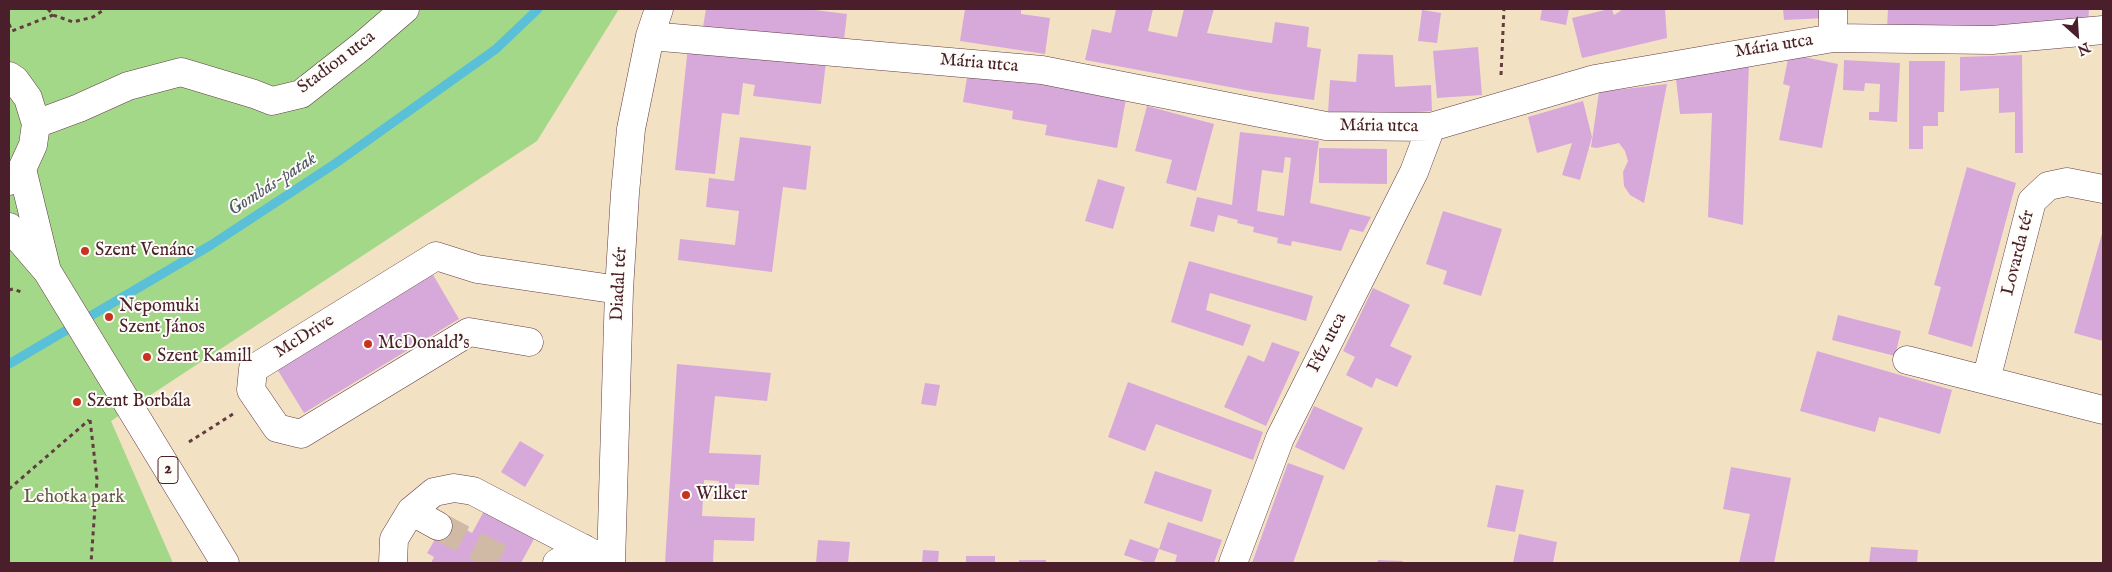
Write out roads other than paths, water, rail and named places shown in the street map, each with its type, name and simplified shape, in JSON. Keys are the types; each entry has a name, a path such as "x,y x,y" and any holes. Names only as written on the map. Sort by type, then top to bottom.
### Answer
{"street":[{"name":"Stadion utca","path":"36,124 79,108 128,86 181,72 254,94 272,102 301,94 405,9"},
{"name":"Diadal tér","path":"611,563 619,290 631,129 650,36 660,9"},
{"path":"1833,9 1834,38"},
{"name":"Mária utca","path":"650,36 1042,70 1326,126 1431,127 1595,79 1834,38 1992,40 2103,30"},
{"name":"2","path":"9,76 15,80 28,98 36,124 33,145 15,175 47,271"},
{"name":"Fűz utca","path":"1233,563 1280,438 1414,172 1431,127"},
{"name":"Lovarda tér","path":"1986,380 2032,201 2048,186 2067,182 2103,189"},
{"name":"2","path":"9,227 47,271 225,563"},
{"name":"McDrive","path":"530,342 469,332 301,434 277,428 252,390 253,369 436,256 477,269 619,290"},
{"path":"1906,360 2103,410"},
{"path":"393,563 394,539 411,511 434,492 454,488 473,491 611,563"},
{"path":"411,511 438,526"},
{"path":"557,563 583,548"}],"waterway":[{"name":"Gombás-patak","path":"9,364 211,245 336,163 496,49 538,9"}],"tunnel":[{"path":"438,526 509,563"}],"place":[{"name":"Szent Venánc","path":"85,251"},
{"name":"Nepomuki Szent János","path":"109,317"},
{"name":"McDonald's","path":"368,344"},
{"name":"Szent Kamill","path":"147,357"},
{"name":"Szent Borbála","path":"77,402"},
{"name":"Wilker","path":"686,495"}],"park label":[{"name":"Lehotka park","path":"74,498"}]}
